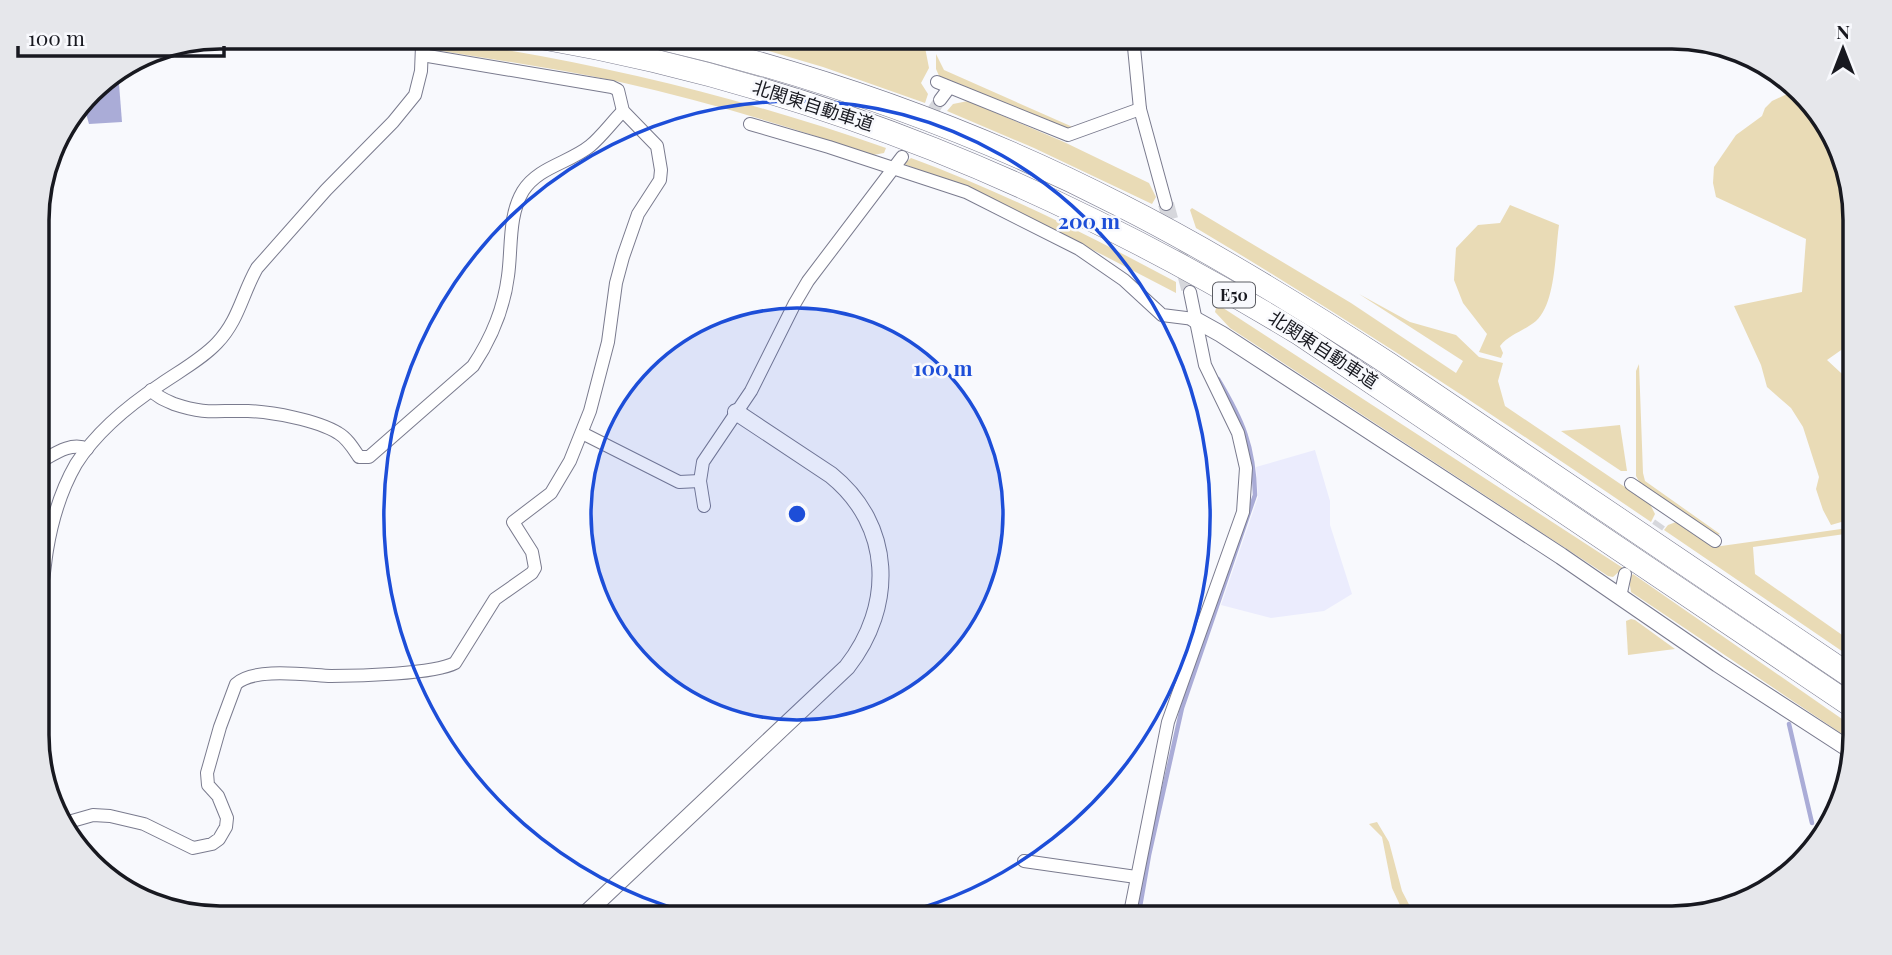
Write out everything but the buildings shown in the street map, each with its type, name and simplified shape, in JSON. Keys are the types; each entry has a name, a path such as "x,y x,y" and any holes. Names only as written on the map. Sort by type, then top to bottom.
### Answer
{"highway":[{"name":"北関東自動車道","path":"594,49 698,71 828,110 962,159 1106,225 1300,334 1843,700"},
{"name":"北関東自動車道","path":"701,49 775,69 910,113 1039,167 1171,232 1311,313 1378,356 1843,671"}],"street":[{"path":"1134,49 1140,108 1166,204"},
{"path":"49,541 68,480 87,449 99,434 151,390 220,341 237,316 257,268 415,95 422,51 618,90 623,111 657,146 661,170 657,187 638,214 623,257 616,283 608,342 590,411 570,461 551,492 513,522 532,552 535,568 532,573 495,599 455,663 428,671 336,676 257,674 241,679 236,684 219,727 207,773 208,785 218,796 227,818 226,827 219,839 212,844 193,848 144,824 110,816 93,815 73,821"},
{"path":"940,100 943,85 1068,135 1140,108"},
{"path":"151,390 156,396 203,413 268,413 327,428 339,433 359,457 369,457 472,366 481,353 491,335 504,297 513,221 517,205 529,183 538,175 590,147 623,111"},
{"path":"750,124 966,192 1097,260 1124,280 1162,315 1194,319 1221,334 1561,555 1843,745"},
{"path":"704,506 700,481 703,462 765,366 808,281 902,157"},
{"path":"1131,906 1168,722 1243,512 1246,492 1246,468 1238,433 1205,365 1190,292"},
{"path":"594,906 847,667 862,646 875,620 881,586 880,560 876,539 864,514 831,475 736,412"},
{"path":"582,432 679,482 700,481"},
{"path":"49,458 72,446 79,445 87,449"},
{"path":"1631,484 1715,541"},
{"path":"1660,523 1670,512"},
{"path":"1620,597 1625,574"},
{"path":"1024,861 1136,877"}],"shaded area":[{"path":"502,49 605,69 717,96 886,148 884,153 873,155 748,115 652,89 435,50"},
{"path":"762,49 925,49 929,68 921,83 928,94 925,103"},
{"path":"936,54 944,70 1075,128 1064,130 940,78 936,69"},
{"path":"1785,95 1793,99 1808,116 1820,135 1830,155 1842,198 1843,349 1827,360 1843,375 1843,522 1831,525 1816,489 1819,477 1803,427 1791,408 1767,387 1761,365 1734,306 1802,292 1806,239 1716,197 1713,183 1714,167 1736,135 1762,116 1772,101"},
{"path":"968,101 1064,142 1149,183 1156,197 1152,204 1034,148 947,111 953,104"},
{"path":"911,158 1013,200 1111,248 1176,282 1176,293 1008,208 904,164"},
{"path":"1510,205 1559,225 1554,276 1543,313 1500,346 1503,353 1501,358 1479,352 1487,334 1463,303 1454,280 1456,248 1478,225 1500,223"},
{"path":"1192,208 1351,303 1456,373 1463,361 1359,294 1410,322 1456,335 1479,357 1503,363 1498,381 1505,406 1650,504 1655,514 1651,522 1425,371 1196,228 1190,210"},
{"path":"1217,304 1623,568 1613,577 1608,576 1230,328 1215,312"},
{"path":"1639,364 1645,481 1720,534 1715,536 1641,485 1636,476 1636,371"},
{"path":"1620,425 1627,471 1621,471 1561,431"},
{"path":"1315,450 1330,501 1330,525 1352,594 1324,611 1271,618 1221,605 1258,497 1256,467"},
{"path":"1676,522 1714,547 1843,529 1843,534 1753,547 1755,574 1843,636 1843,652 1664,530"},
{"path":"1633,574 1843,720 1843,735 1631,592 1629,579"},
{"path":"1631,619 1675,649 1628,655 1626,621"},
{"path":"1377,822 1389,842 1402,891 1410,906 1400,906 1392,888 1382,837 1369,824"}],"water":[{"path":"119,82 122,122 89,124 86,114"}],"waterway":[{"path":"1140,906 1182,708 1255,495 1246,434 1218,379"},
{"path":"1789,724 1812,823"}],"tunnel":[{"path":"911,143 940,100"},
{"path":"1166,204 1190,292"},
{"path":"1647,542 1660,523"}]}
